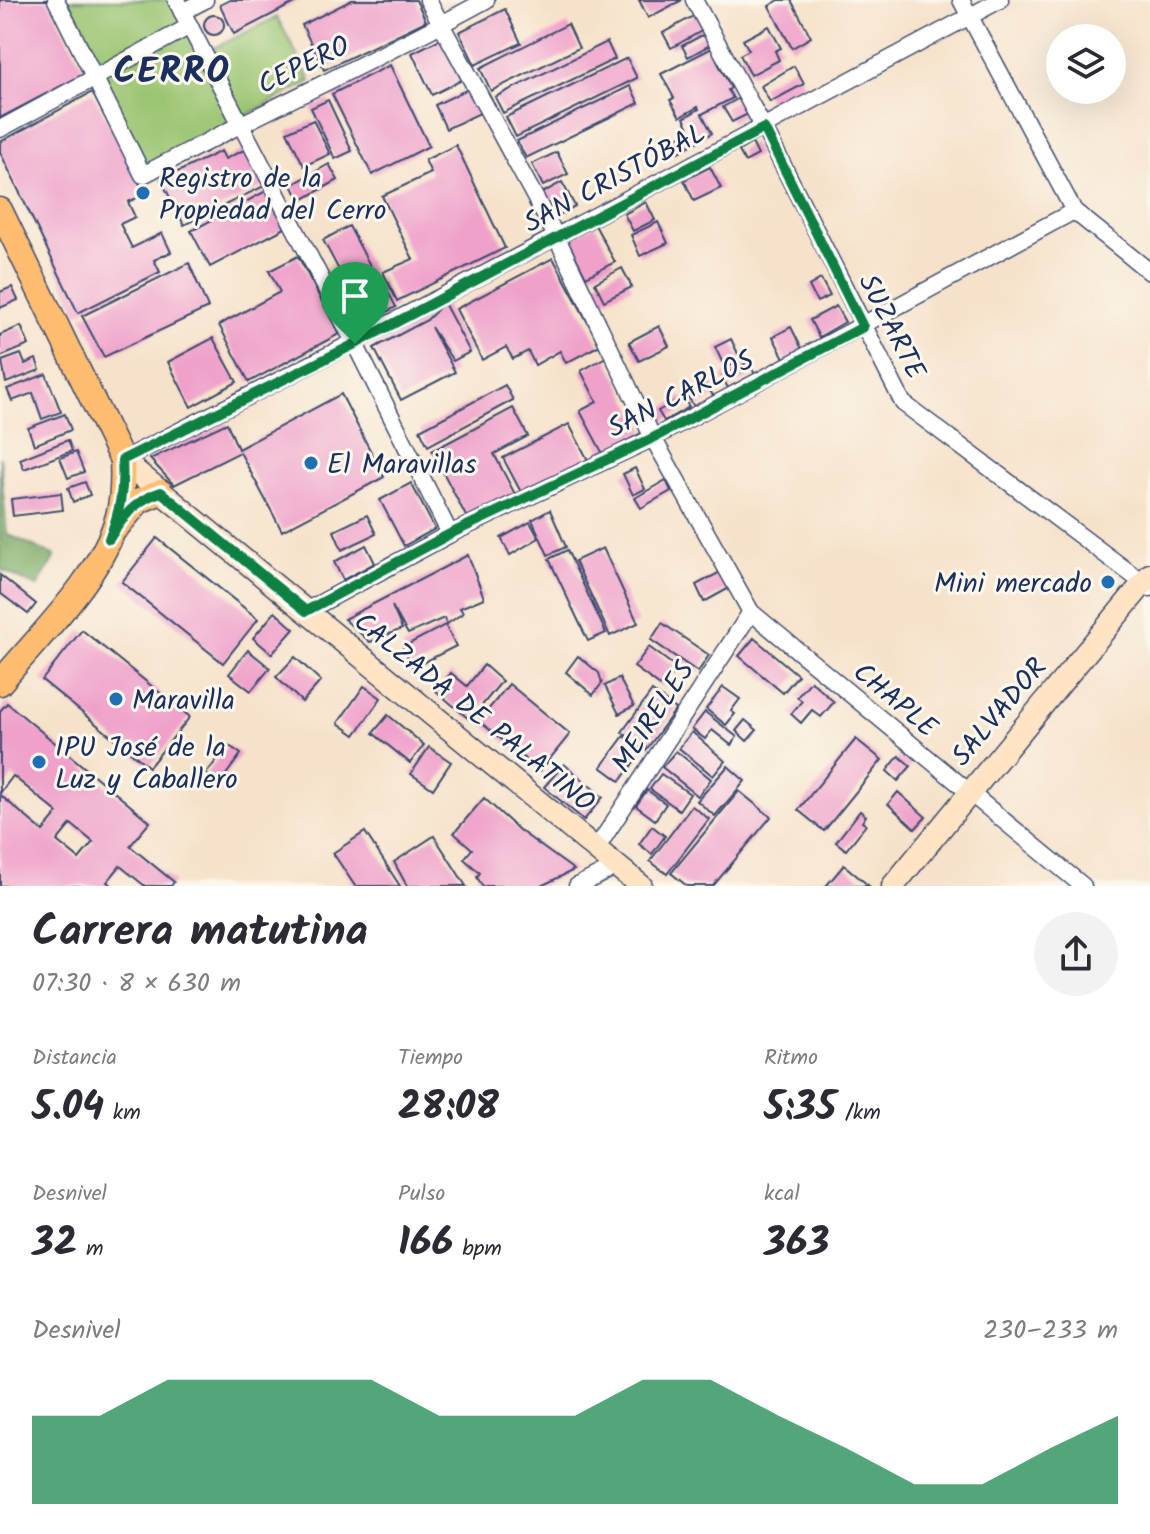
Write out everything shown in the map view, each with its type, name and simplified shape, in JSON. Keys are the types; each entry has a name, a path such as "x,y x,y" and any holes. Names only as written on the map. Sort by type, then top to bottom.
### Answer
{"main road":[{"path":"0,210 122,460 120,505 109,539"},
{"path":"0,683 82,584 122,519 139,501 161,492"}],"street":[{"path":"56,0 94,79"},
{"path":"0,129 94,79 182,13 205,0"},
{"path":"428,0 556,236 653,438 751,612"},
{"name":"CEPERO","path":"94,79 143,175 486,0"},
{"name":"SUZARTE","path":"694,0 764,128 903,403 1148,582"},
{"path":"961,0 1074,211 1150,272"},
{"name":"SAN CRISTÓBAL","path":"122,460 355,344 1000,0"},
{"path":"182,13 355,344 450,534"},
{"name":"SAN CARLOS","path":"306,611 450,534 653,438 1074,211"},
{"name":"CALZADA DE PALATINO","path":"122,460 641,886"},
{"name":"SALVADOR","path":"893,886 1148,582"},
{"name":"CHAPLE","path":"751,612 1083,886"},
{"name":"MEIRELES","path":"596,849 751,612"},
{"path":"577,886 617,866"}],"green space":[{"path":"68,0 192,0 184,4 208,51 277,17 311,81 145,169 63,3"},
{"path":"0,457 7,534 55,556 37,587 0,569"}],"building":[{"path":"0,0 48,0 86,73 0,118"},
{"path":"230,0 300,0 234,34 220,5"},
{"path":"352,0 416,0 426,21 324,70 302,25"},
{"path":"639,0 682,0 648,18"},
{"path":"779,0 791,0 811,37 792,48 769,6"},
{"path":"505,9 521,43 475,65 459,32"},
{"path":"697,14 705,29 671,48 663,33"},
{"path":"214,15 221,18 224,25 221,32 214,35 207,32 204,25 207,18"},
{"path":"568,24 579,48 491,91 480,68"},
{"path":"769,26 781,48 775,51 779,60 751,75 740,55 749,50 743,40"},
{"path":"706,33 712,44 688,57 682,46"},
{"path":"442,38 462,80 432,95 412,53"},
{"path":"607,42 615,59 503,113 495,97"},
{"path":"714,47 733,98 702,114 712,133 678,152 672,140 690,130 684,118 699,109 680,117 661,74"},
{"path":"627,58 637,78 516,137 506,117"},
{"path":"390,65 429,146 372,175 332,94"},
{"path":"794,66 804,84 770,102 761,86"},
{"path":"630,86 639,103 526,158 517,141"},
{"path":"468,89 480,113 446,129 435,105"},
{"path":"92,92 145,194 128,202 135,217 120,224 132,248 162,233 171,252 154,260 160,272 78,313 0,152 0,142"},
{"path":"739,98 748,114 732,122 723,107"},
{"path":"328,100 352,151 335,159 311,108"},
{"path":"313,120 330,154 304,166 287,132"},
{"path":"752,143 758,155 745,162 739,151"},
{"path":"456,145 505,248 397,301 383,272 413,259 382,196 431,173 425,160"},
{"path":"246,149 264,186 184,225 161,180 221,151 225,159"},
{"path":"557,152 568,174 543,186 532,164"},
{"path":"329,164 338,180 300,201 292,185"},
{"path":"710,167 721,188 694,201 684,180"},
{"path":"562,182 575,206 555,217 542,193"},
{"path":"266,191 285,228 210,267 191,231"},
{"path":"646,202 655,220 633,231 624,214"},
{"path":"658,222 668,243 640,256 631,235"},
{"path":"595,225 615,262 586,277 567,240"},
{"path":"349,226 374,273 348,287 323,240"},
{"path":"298,256 339,334 249,382 219,325 280,292 269,271"},
{"path":"553,258 600,345 566,363 560,351 535,365 528,351 513,359 506,347 482,360 456,309"},
{"path":"189,263 208,308 104,357 82,316"},
{"path":"622,268 632,287 604,301 595,283"},
{"path":"381,278 396,307 362,325 347,296"},
{"path":"821,279 830,296 817,302 809,286"},
{"path":"12,287 18,300 0,308 0,292"},
{"path":"444,303 470,352 453,361 431,327 455,372 401,400 374,348 427,320"},
{"path":"836,306 845,322 819,337 810,320"},
{"path":"21,326 29,345 0,357 0,335"},
{"path":"659,326 669,346 639,361 629,342"},
{"path":"791,327 803,351 785,360 773,337"},
{"path":"213,338 237,382 191,407 168,362"},
{"path":"731,339 741,360 725,368 715,347"},
{"path":"21,354 25,364 36,359 40,370 6,383 2,361"},
{"path":"606,357 645,431 603,454 580,411 597,402 581,371"},
{"path":"748,362 755,374 728,388 722,377"},
{"path":"46,374 61,412 42,419 33,393 12,401 7,389"},
{"path":"705,383 714,397 695,408 687,395"},
{"path":"505,385 513,400 428,446 420,430"},
{"name":"El Maravillas","path":"341,394 384,477 282,531 240,452 174,485 150,459 227,423 238,449"},
{"path":"683,397 689,407 664,421 658,411"},
{"path":"513,408 528,436 494,454 516,496 469,522 432,451"},
{"path":"65,414 71,430 34,445 28,428"},
{"path":"569,424 589,462 523,496 503,458"},
{"path":"68,440 72,451 24,469 20,459"},
{"path":"76,452 84,472 68,478 60,458"},
{"path":"635,468 645,489 633,495 623,474"},
{"path":"666,480 671,491 641,508 635,498"},
{"path":"85,482 90,495 73,502 68,488"},
{"path":"411,483 435,529 404,546 380,500"},
{"path":"61,493 63,510 13,516 11,499"},
{"path":"550,510 566,547 548,555 532,520"},
{"path":"367,515 376,534 342,550 334,531"},
{"path":"530,522 539,538 510,555 501,538"},
{"path":"157,538 258,619 223,663 122,582"},
{"path":"366,545 375,563 343,580 334,562"},
{"path":"603,548 638,623 610,636 575,561"},
{"path":"567,550 606,633 588,641 549,559"},
{"path":"468,555 484,598 460,608 463,613 447,624 444,618 408,634 392,606 402,629 370,642 344,619"},
{"path":"724,570 733,586 704,602 696,585"},
{"path":"0,575 36,604 28,614 0,593"},
{"path":"275,612 294,629 272,654 253,638"},
{"path":"662,623 709,655 698,672 651,640"},
{"path":"445,625 456,646 413,668 403,647"},
{"name":"Maravilla","path":"82,630 190,717 149,767 42,680"},
{"path":"754,638 798,675 783,693 739,656"},
{"path":"649,647 677,668 663,688 634,667"},
{"path":"248,650 270,668 251,691 229,674"},
{"path":"578,656 599,673 602,683 593,695 566,672"},
{"path":"295,657 321,681 302,702 276,677"},
{"path":"484,665 502,681 470,720 436,691 451,673 467,686"},
{"path":"619,678 634,706 619,714 605,686"},
{"path":"811,681 834,702 821,717 812,710 801,723 791,714 802,701 797,697"},
{"path":"509,684 570,734 540,771 479,721"},
{"path":"364,686 381,698 355,735 338,723"},
{"path":"723,687 740,699 731,711 735,714 726,725 706,709"},
{"path":"652,691 676,709 646,750 622,732"},
{"name":"IPU José de la Luz y Caballero","path":"7,703 150,822 130,846 174,882 171,886 145,886 120,866 107,882 112,886 0,886 0,795 43,831 58,813 13,776 0,793 0,711","holes":["71,824 93,842 79,859 57,841"]},
{"path":"705,712 737,737 731,745 712,730 705,739 692,729"},
{"path":"388,715 424,745 410,763 373,733"},
{"path":"745,720 757,730 747,741 736,731"},
{"path":"692,732 725,761 713,776 679,748"},
{"path":"624,736 643,750 620,781 601,767"},
{"path":"856,739 882,760 824,831 798,810"},
{"path":"228,745 241,754 220,783 206,774"},
{"path":"429,747 451,762 433,789 411,774"},
{"path":"676,751 711,779 698,796 662,767"},
{"path":"899,756 911,766 898,781 887,771"},
{"path":"564,764 603,797 584,820 544,787"},
{"path":"728,766 745,781 715,816 697,801"},
{"path":"661,774 690,794 679,810 650,789"},
{"path":"647,790 666,804 655,820 636,806"},
{"path":"739,791 771,817 713,886 687,886 671,873"},
{"path":"898,792 926,817 915,829 888,804"},
{"path":"484,798 519,830 574,870 541,886 482,886 477,877 480,873 464,859 472,849 454,833"},
{"path":"692,806 709,819 667,874 650,861"},
{"path":"860,811 866,816 862,822 866,825 846,850 836,842"},
{"path":"652,826 665,836 652,854 639,844"},
{"path":"365,832 400,886 355,886 333,853"},
{"path":"434,836 466,886 407,886 394,862"},
{"path":"844,865 869,886 826,886"}],"place":[{"name":"Registro de la Propiedad del Cerro","path":"143,193"},
{"name":"El Maravillas","path":"311,463"},
{"name":"Mini mercado","path":"1108,582"},
{"name":"Maravilla","path":"116,699"},
{"name":"IPU José de la Luz y Caballero","path":"39,762"}],"district":[{"name":"CERRO","path":"172,69"}],"route":[{"path":"764,128 863,327 653,438 450,534 306,611 161,492 139,501 109,539 118,518 123,486 122,460 355,344 764,128"}]}
